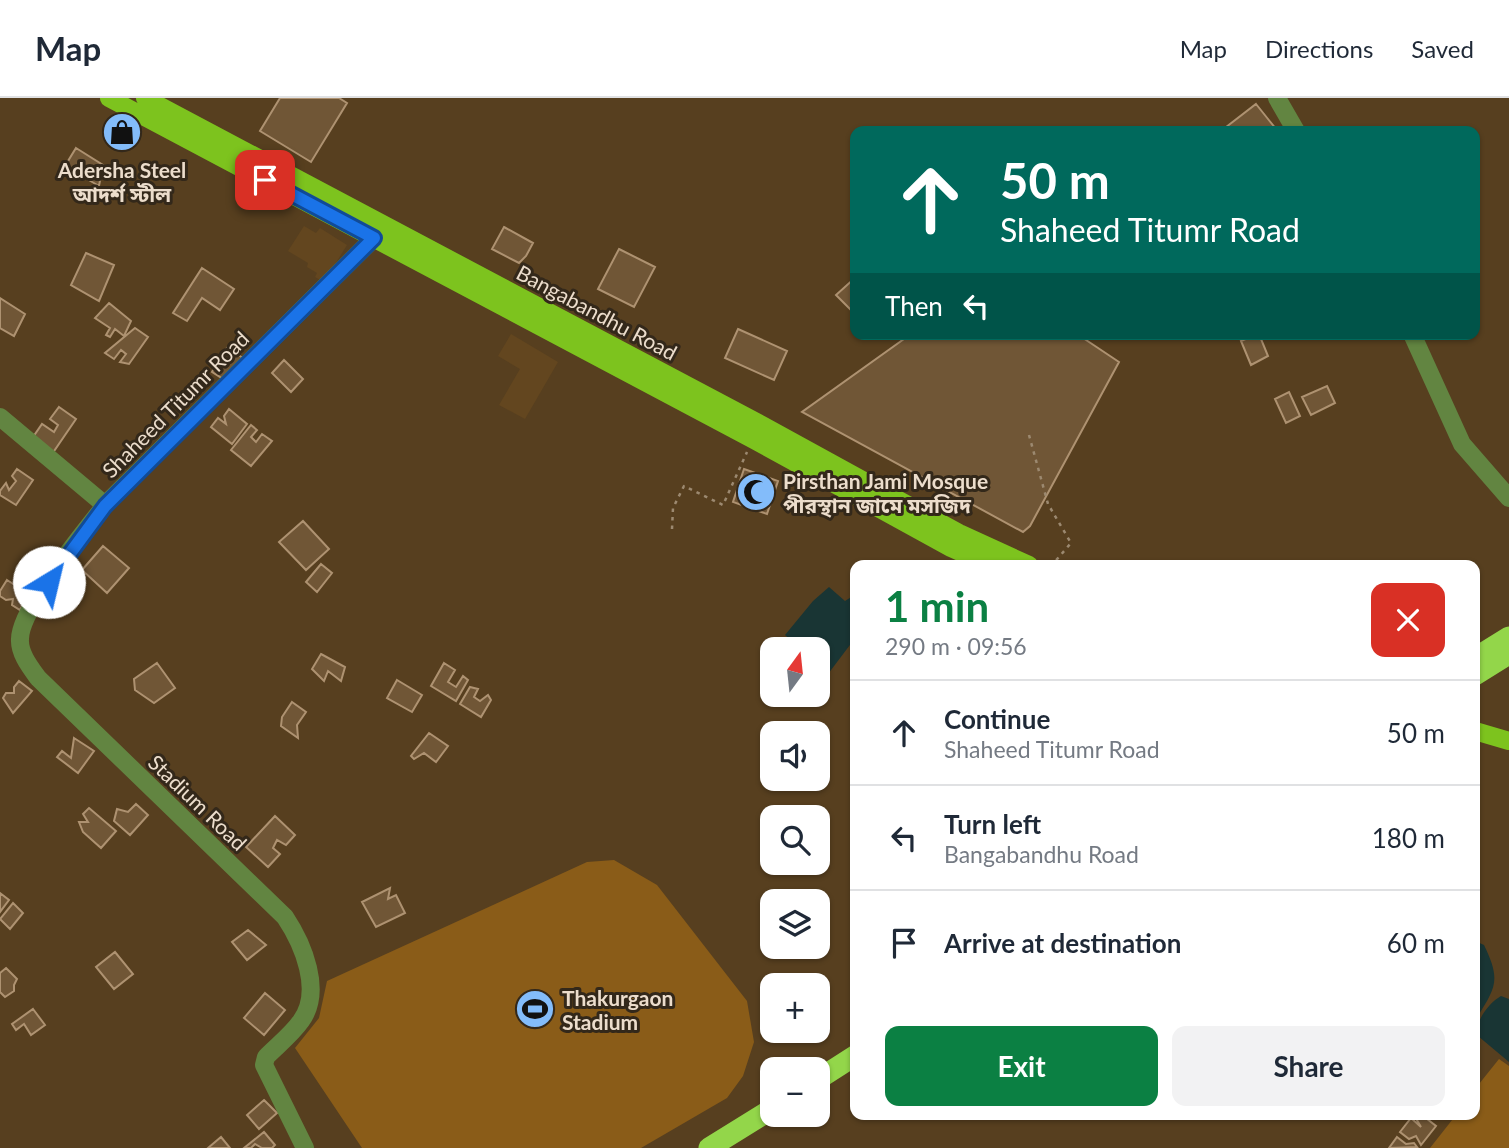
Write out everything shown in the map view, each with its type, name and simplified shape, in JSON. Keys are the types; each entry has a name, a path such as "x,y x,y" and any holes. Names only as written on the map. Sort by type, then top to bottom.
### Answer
{"highway":[{"path":"1480,655 1509,637"},
{"path":"1480,672 1509,654"},
{"path":"830,1072 850,1059"},
{"path":"709,1148 760,1116"}],"main road":[{"name":"Bangabandhu Road","path":"109,98 978,560"},
{"name":"Bangabandhu Road","path":"145,98 762,425 959,533 1018,560"},
{"path":"1480,732 1509,741"}],"street":[{"path":"1277,98 1293,126"},
{"name":"Shaheed Titumr Road","path":"0,417 105,506 374,238"},
{"path":"1415,340 1462,444 1509,498"},
{"name":"Stadium Road","path":"105,506 36,601 23,623 19,640 26,661 38,678 262,894 285,917 296,935 309,976 309,1006 302,1020 266,1057 264,1065 304,1148"}],"path":[{"path":"1029,435 1048,504 1071,543 1056,560"},
{"path":"672,529 673,508 684,486 723,505 754,440"}],"shaded area":[{"path":"304,226 316,233 320,228 347,245 324,282 315,277 317,273 307,267 308,263 288,251"},
{"path":"511,334 558,362 525,419 499,405 520,369 498,356"},
{"name":"Thakurgaon Stadium","path":"614,860 657,885 747,1001 754,1042 743,1076 727,1098 641,1148 362,1148 295,1048 319,1018 327,981 587,862"},
{"path":"1499,1059 1509,1066 1509,1148 1430,1148 1452,1120 1480,1120 1480,1083"}],"water":[{"path":"829,587 845,601 850,598 850,645 830,671 830,637 785,635 813,601"},
{"path":"1480,943 1484,945 1493,968 1494,985 1480,1012"},
{"path":"1501,996 1509,999 1509,1062 1480,1038 1480,1020 1491,1004"}],"building":[{"path":"280,98 339,98 347,103 311,162 260,131"},
{"path":"1256,104 1274,126 1227,126"},
{"path":"76,148 103,165 99,186 65,166"},
{"path":"504,227 533,243 519,263 492,249"},
{"path":"619,249 655,267 634,307 598,289"},
{"path":"86,253 114,265 99,301 71,285"},
{"path":"202,268 234,289 220,310 202,298 187,321 173,313"},
{"path":"850,282 850,309 836,295"},
{"path":"0,298 25,314 14,336 0,328"},
{"path":"109,303 131,321 124,336 115,329 110,337 106,335 110,328 95,318"},
{"path":"135,328 148,337 129,364 120,362 126,354 121,350 114,359 105,353"},
{"path":"738,329 787,351 774,380 725,358"},
{"path":"903,340 1086,340 1119,362 1030,526 1023,532 802,412"},
{"path":"1261,340 1268,356 1251,365 1241,341"},
{"path":"227,348 243,358 228,382 212,372"},
{"path":"284,360 303,379 291,392 272,373"},
{"path":"1327,386 1335,403 1311,415 1302,397"},
{"path":"1289,392 1300,416 1286,423 1275,399"},
{"path":"59,407 76,419 52,454 31,440 42,424 54,432 58,425 50,419"},
{"path":"229,409 247,424 232,444 211,427 218,418 226,424 224,416"},
{"path":"251,425 257,430 251,437 256,442 262,434 272,441 251,466 231,450"},
{"path":"17,469 33,480 16,505 0,495 0,491 6,483 9,490 16,481 12,476"},
{"name":"Pirsthan Jami Mosque পীরস্থান জামে মসজিদ","path":"744,469 778,481 767,514 733,502"},
{"path":"303,521 329,549 306,570 279,542"},
{"path":"103,546 129,568 107,593 82,570"},
{"path":"321,564 332,573 317,592 306,582"},
{"path":"7,580 29,594 20,610 12,605 13,599 6,600 0,596"},
{"path":"321,654 345,667 341,681 328,671 324,681 312,669"},
{"path":"157,663 175,688 154,703 135,690 134,679"},
{"path":"444,663 455,670 448,682 456,687 463,676 468,680 456,701 431,686"},
{"path":"397,680 422,695 412,712 387,698"},
{"path":"19,681 32,691 13,713 3,698 6,693 14,693 14,687"},
{"path":"470,687 478,689 474,697 480,701 488,695 491,700 481,717 460,704"},
{"path":"292,702 306,712 297,725 298,738 281,726 282,717"},
{"path":"429,733 448,746 436,762 424,753 414,759 411,756"},
{"path":"74,738 94,751 78,773 57,757 62,751 71,758"},
{"path":"136,804 148,815 130,835 114,821 117,809 128,812"},
{"path":"89,808 116,831 101,848 83,832 79,822 88,822 83,814"},
{"path":"275,816 295,835 286,845 277,840 273,848 280,854 268,867 246,847"},
{"path":"390,888 388,899 396,895 405,913 376,927 362,902"},
{"path":"0,893 9,900 0,912"},
{"path":"13,903 23,913 10,929 0,919"},
{"path":"248,930 266,945 247,960 232,942"},
{"path":"115,952 133,974 114,989 96,967"},
{"path":"6,968 17,979 14,991 5,997 0,992 0,973"},
{"path":"265,993 285,1010 264,1035 244,1018"},
{"path":"33,1009 45,1025 31,1035 24,1024 16,1030 12,1024"},
{"path":"264,1100 277,1113 259,1129 247,1115"},
{"path":"1409,1120 1421,1127 1417,1120 1428,1120 1436,1126 1421,1145 1416,1136 1409,1139 1400,1132"},
{"path":"264,1132 275,1145 272,1148 262,1148 255,1144 251,1148 244,1148"},
{"path":"221,1137 230,1148 208,1148"},
{"path":"1397,1137 1406,1144 1414,1143 1417,1147 1389,1148"}],"place":[{"name":"Adersha Steel আদর্শ স্টীল","path":"122,132"},
{"name":"Pirsthan Jami Mosque পীরস্থান জামে মসজিদ","path":"756,492"},
{"name":"Thakurgaon Stadium","path":"535,1009"}],"route":[{"path":"49,582 105,506 374,238 265,180"}]}
